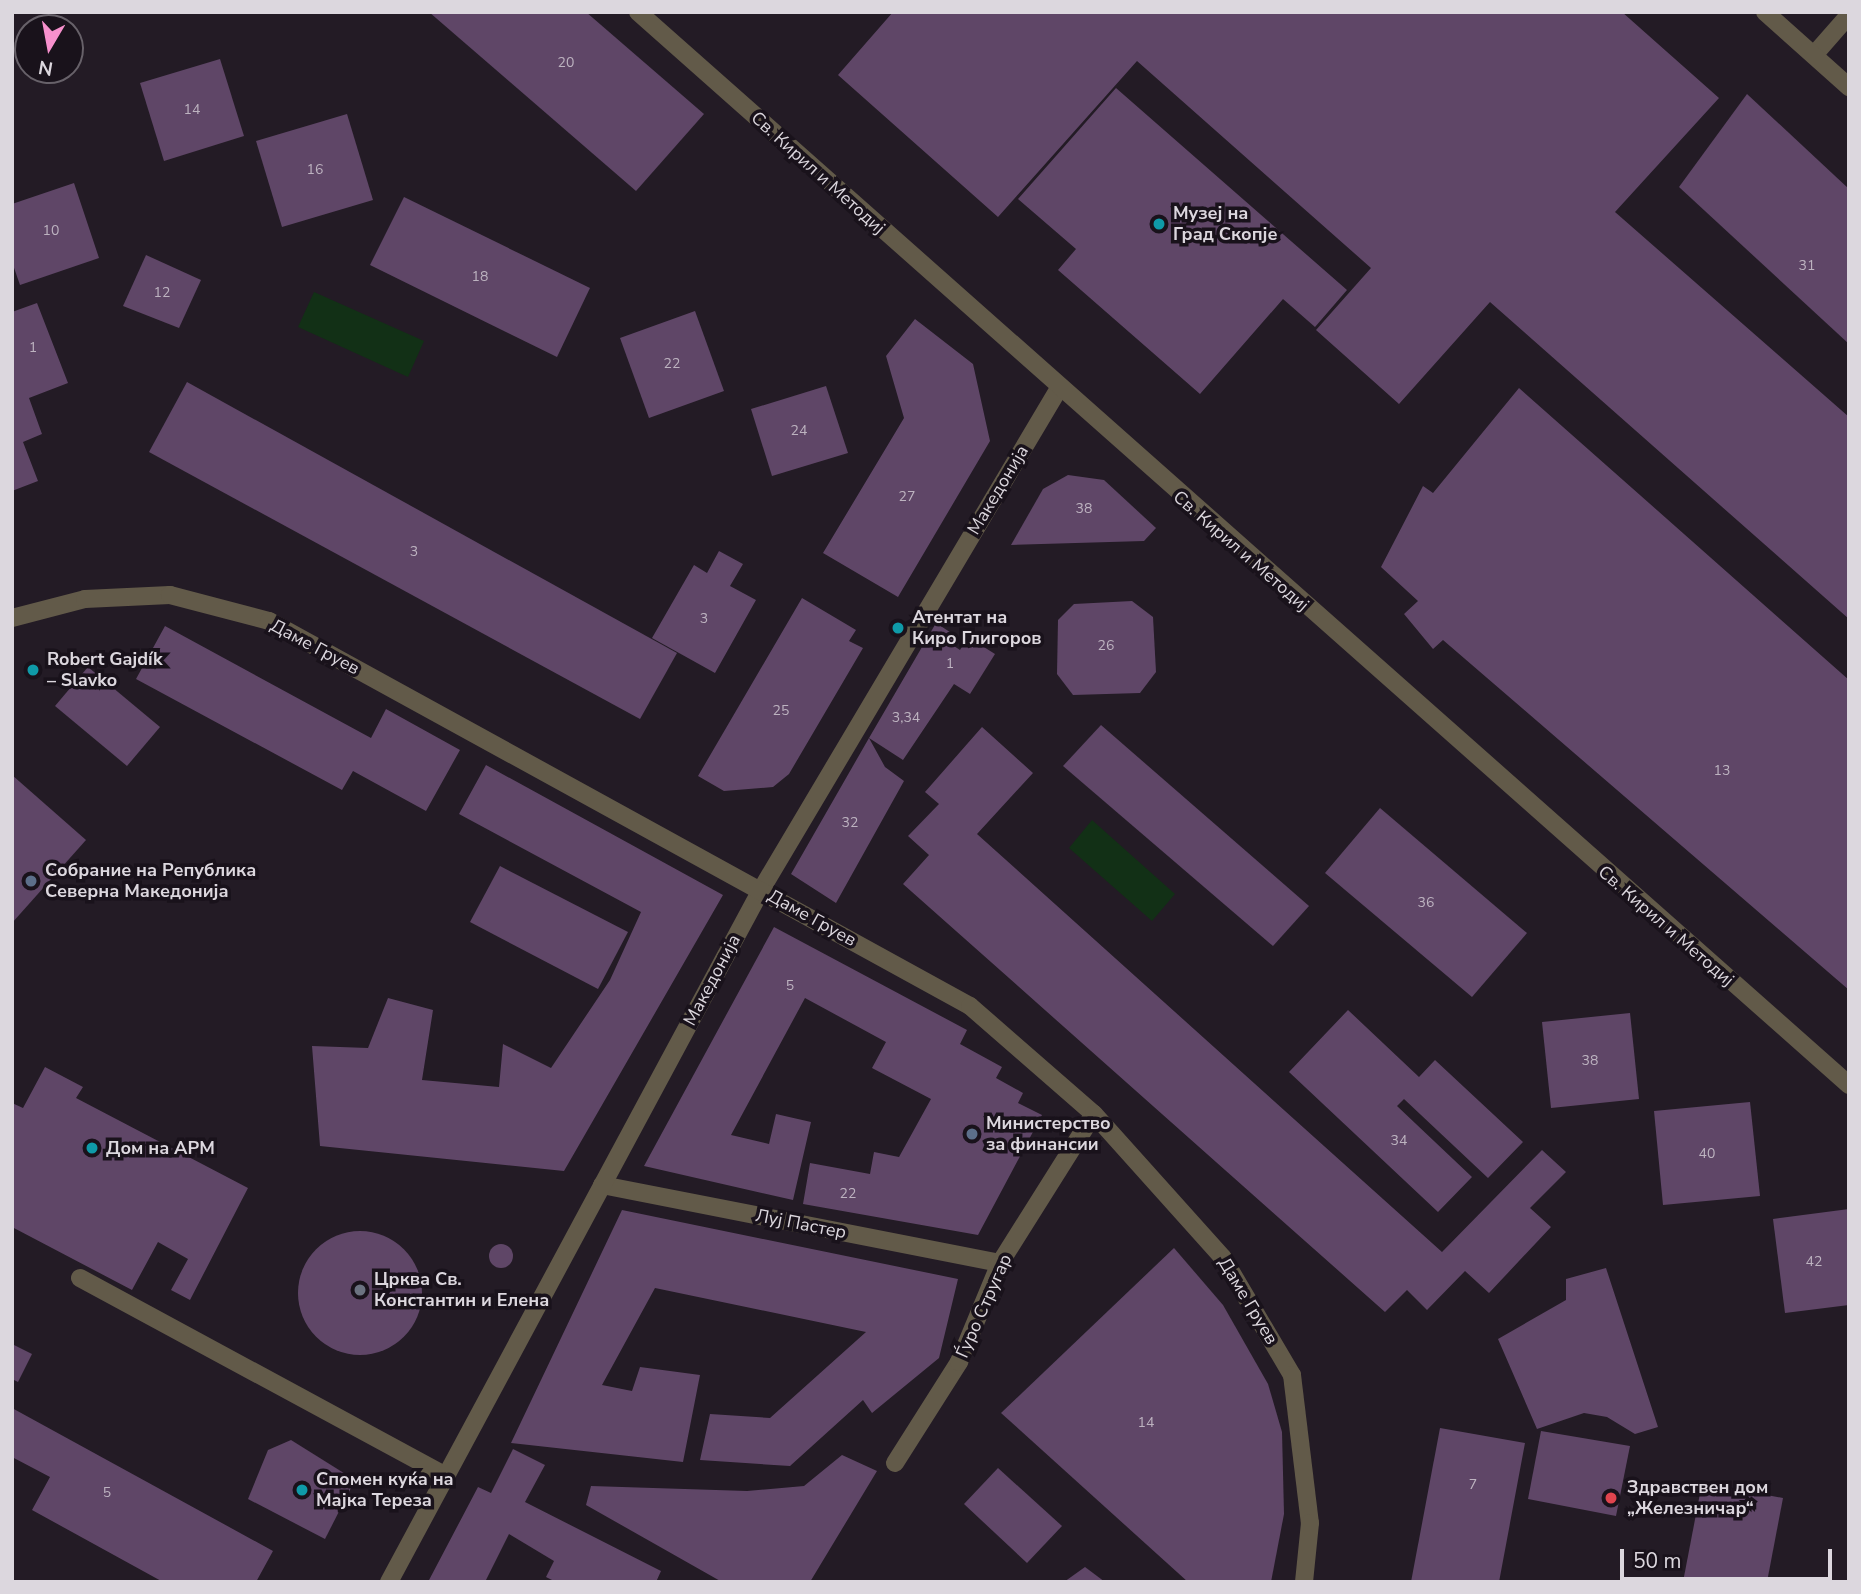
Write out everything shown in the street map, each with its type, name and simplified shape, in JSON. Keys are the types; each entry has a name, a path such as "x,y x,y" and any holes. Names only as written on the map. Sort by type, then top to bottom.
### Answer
{"street":[{"name":"Св. Кирил и Методиј","path":"638,12 1058,390 1849,1085"},
{"path":"1765,12 1849,87"},
{"path":"1814,55 1849,15"},
{"name":"Македонија","path":"389,1582 761,890 1058,390"},
{"name":"Даме Груев","path":"12,618 132,595 204,600 268,621 970,1006 1094,1114 1223,1258 1292,1375 1310,1522 1304,1582"},
{"name":"Ѓуро Стругар","path":"895,1463 959,1362 1000,1263 1094,1114"},
{"name":"Луј Пастер","path":"602,1185 1000,1263"},
{"path":"80,1278 446,1476"}],"green space":[{"path":"314,292 424,341 408,377 298,327"},
{"path":"1092,820 1175,894 1152,921 1069,848"}],"building":[{"path":"429,12 586,12 704,114 636,191"},
{"path":"893,12 1622,12 1719,98 1615,212 1849,417 1849,619 1490,302 1399,404 1316,330 1371,268 1137,61 998,217 838,75"},
{"path":"220,59 244,136 164,161 140,83"},
{"name":"Музеј на Град Скопје","path":"1116,88 1347,290 1315,327 1283,299 1200,394 1058,270 1076,249 1018,199"},
{"path":"1747,94 1849,189 1849,344 1679,187"},
{"path":"347,114 373,200 282,227 256,141"},
{"path":"74,183 99,258 20,285 12,262 12,204"},
{"path":"404,197 590,288 557,357 370,265"},
{"path":"146,255 201,280 179,328 123,306"},
{"path":"37,303 68,383 29,398 42,434 23,442 38,481 12,491 12,312"},
{"path":"695,311 724,391 649,418 620,338"},
{"path":"915,319 973,364 990,441 898,597 823,553 904,418 886,356"},
{"path":"187,382 677,653 640,719 149,452"},
{"path":"826,386 848,453 772,476 751,409"},
{"path":"1519,388 1849,680 1849,990 1443,640 1433,649 1404,614 1418,601 1381,567 1423,486 1433,493"},
{"path":"1068,475 1104,480 1156,528 1144,541 1011,545 1043,489"},
{"path":"719,551 743,564 730,586 756,600 715,673 652,638 694,565 707,573"},
{"path":"802,598 856,630 849,641 863,648 789,774 773,787 724,791 698,776"},
{"path":"1132,601 1153,617 1156,672 1140,693 1073,695 1057,674 1058,620 1074,604"},
{"path":"936,623 956,636 951,644 960,650 968,637 995,654 970,694 954,684 903,760 869,738"},
{"path":"165,626 371,738 386,709 460,750 426,811 353,771 342,790 136,679"},
{"path":"88,667 160,727 127,766 55,706"},
{"path":"1101,725 1309,906 1273,946 1063,766"},
{"path":"982,727 1033,773 977,834 1442,1252 1542,1150 1566,1172 1530,1208 1551,1227 1489,1293 1465,1271 1427,1310 1407,1290 1385,1312 903,884 929,855 908,836 939,804 925,792"},
{"path":"869,738 885,767 904,781 836,903 791,874"},
{"path":"486,765 723,895 564,1171 320,1146 312,1046 368,1048 388,998 433,1010 422,1080 499,1087 503,1044 551,1068 610,980 641,912 459,814"},
{"name":"Собрание на Република Северна Македонија","path":"12,775 86,840 12,923"},
{"path":"1380,808 1527,933 1472,997 1325,873"},
{"path":"500,866 628,932 598,989 470,922"},
{"path":"774,927 967,1030 960,1044 1002,1067 996,1078 1023,1093 1018,1103 1042,1115 978,1235 803,1204 810,1163 870,1174 874,1152 899,1157 931,1099 872,1068 886,1042 805,998 731,1135 769,1144 776,1114 811,1122 793,1200 644,1166"},
{"path":"1348,1010 1419,1077 1435,1060 1523,1142 1488,1178 1404,1099 1397,1106 1472,1177 1438,1212 1289,1072"},
{"path":"1630,1013 1639,1099 1551,1108 1542,1022"},
{"name":"Дом на АРМ","path":"45,1067 83,1087 76,1098 248,1188 190,1300 171,1290 188,1259 158,1242 132,1290 12,1227 12,1103 23,1108"},
{"path":"1750,1102 1760,1196 1663,1205 1654,1111"},
{"path":"1849,1209 1849,1305 1785,1313 1773,1219"},
{"path":"622,1210 958,1279 939,1358 872,1413 863,1400 790,1466 700,1460 710,1414 770,1418 866,1332 655,1288 602,1385 632,1391 640,1367 700,1375 683,1462 511,1443"},
{"name":"Црква Св. Константин и Елена","path":"360,1231 384,1236 404,1249 417,1269 422,1293 417,1317 404,1337 384,1350 360,1355 336,1350 316,1337 303,1317 298,1293 303,1269 316,1249 336,1236"},
{"path":"501,1244 512,1251 513,1256 506,1267 501,1268 490,1261 489,1256 496,1245"},
{"path":"1174,1248 1223,1305 1268,1384 1282,1432 1284,1514 1271,1582 1188,1582 1001,1413"},
{"path":"1606,1268 1658,1427 1635,1434 1607,1417 1584,1413 1537,1429 1498,1339 1566,1300 1566,1279"},
{"path":"12,1344 32,1354 18,1382 12,1379"},
{"path":"12,1408 273,1551 256,1582 163,1582 32,1510 50,1477 12,1457"},
{"path":"1440,1428 1525,1443 1499,1582 1411,1582"},
{"path":"1541,1431 1630,1446 1616,1516 1528,1499"},
{"name":"Спомен куќа на Мајка Тереза","path":"291,1440 355,1480 325,1539 248,1499 268,1450"},
{"path":"513,1449 545,1465 525,1502 661,1571 656,1582 556,1582 546,1577 554,1561 509,1534 485,1582 428,1582 478,1487 491,1493"},
{"path":"842,1455 877,1471 810,1582 722,1582 586,1505 591,1486 747,1491 804,1486"},
{"path":"998,1468 1062,1526 1027,1563 964,1504"},
{"path":"1702,1483 1783,1498 1767,1582 1683,1582"},
{"path":"1085,1567 1105,1582 1064,1582"}],"place":[{"name":"Музеј на Град Скопје","path":"1159,224"},
{"name":"Атентат на Киро Глигоров","path":"898,628"},
{"name":"Robert Gajdík – Slavko","path":"33,670"},
{"name":"Собрание на Република Северна Македонија","path":"31,881"},
{"name":"Министерство за финансии","path":"972,1134"},
{"name":"Дом на АРМ","path":"92,1148"},
{"name":"Црква Св. Константин и Елена","path":"360,1290"},
{"name":"Спомен куќа на Мајка Тереза","path":"302,1490"},
{"name":"Здравствен дом „Железничар“","path":"1611,1498"}]}
